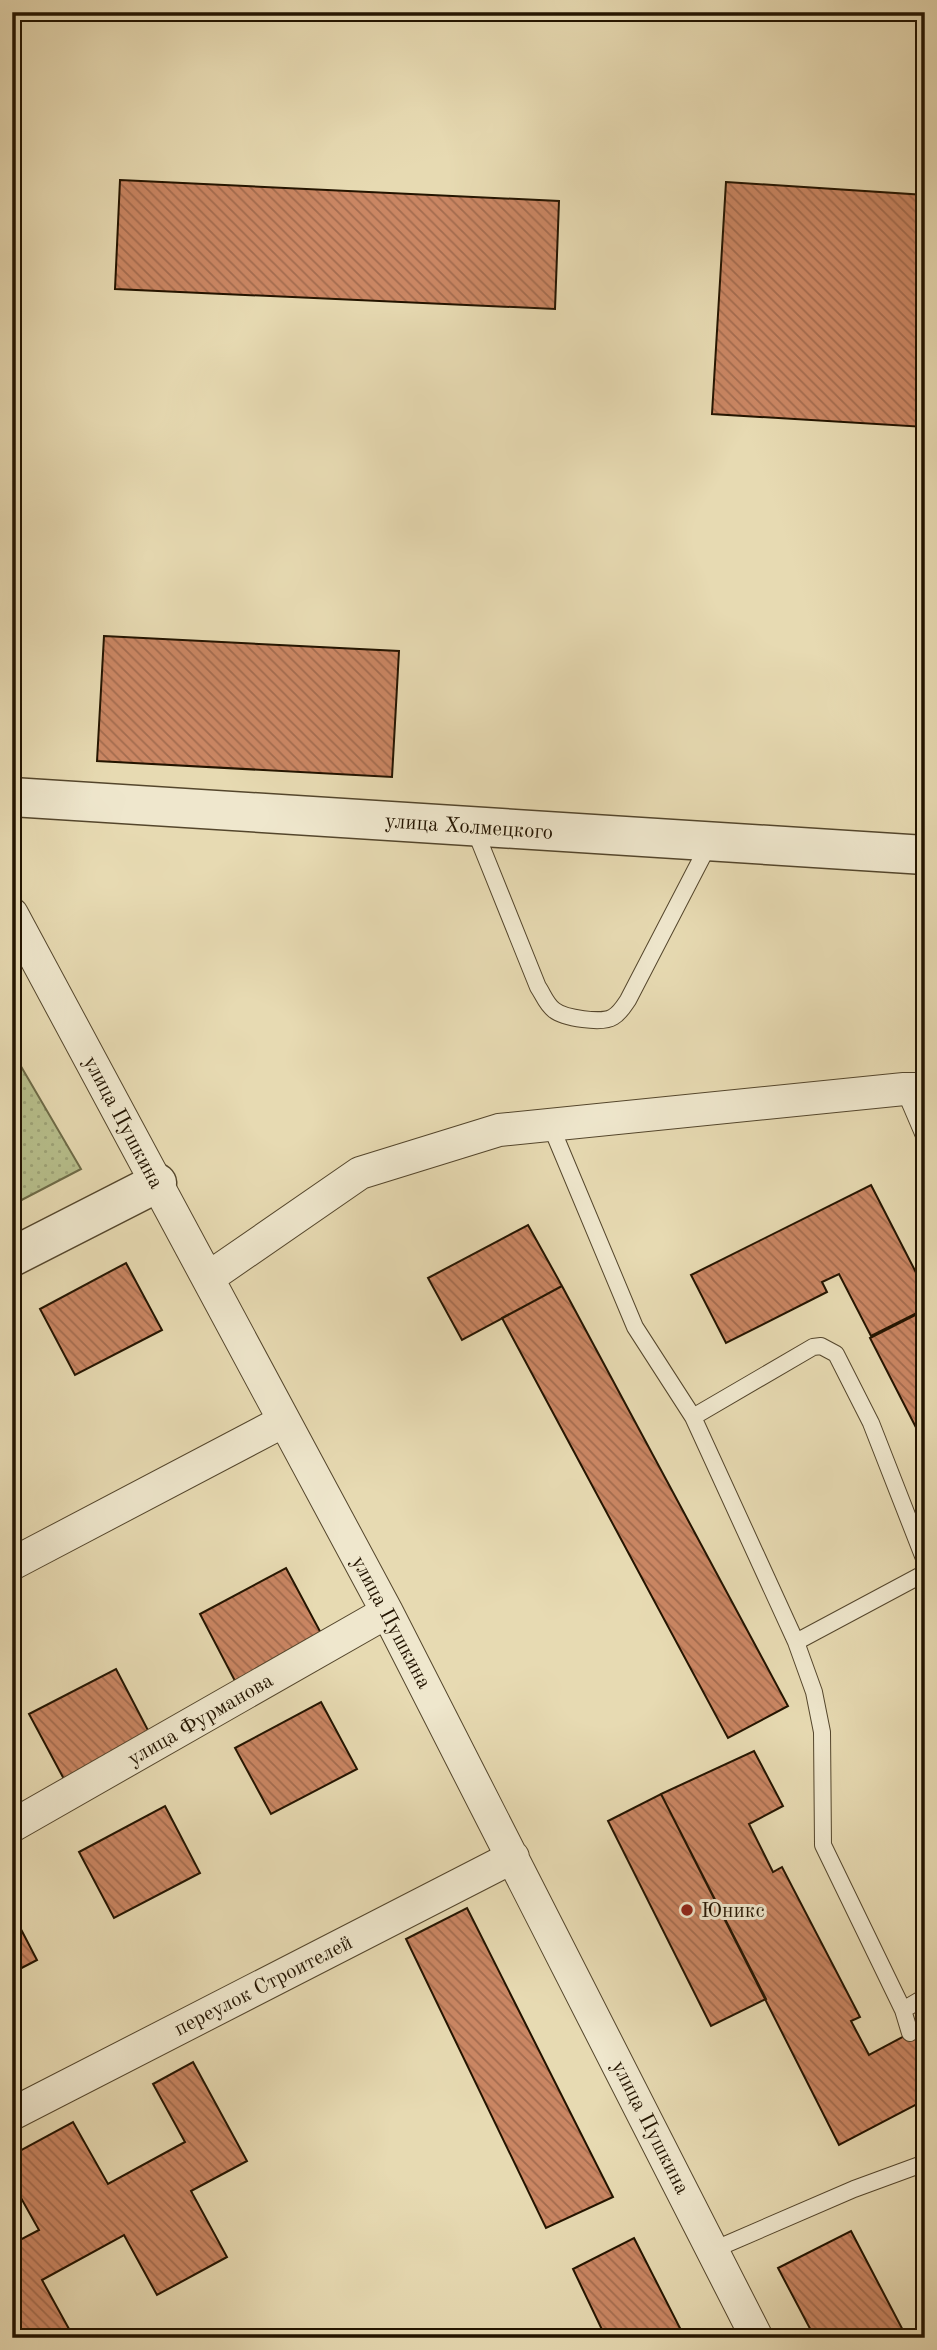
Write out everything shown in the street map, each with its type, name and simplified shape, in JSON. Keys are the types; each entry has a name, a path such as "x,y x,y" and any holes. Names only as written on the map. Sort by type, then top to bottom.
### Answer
{"street":[{"name":"улица Холмецкого","path":"12,797 925,855"},
{"name":"улица Пушкина","path":"12,914 387,1612 757,2338"},
{"path":"208,1278 360,1173 499,1130 914,1089"},
{"path":"12,1257 157,1183"},
{"path":"12,1564 285,1421"},
{"name":"улица Фурманова","path":"12,1826 387,1612"},
{"name":"переулок Строителей","path":"12,2114 513,1857"}],"lane":[{"path":"473,826 548,1005 565,1016 601,1020 611,1019 628,1000 710,842"},
{"path":"914,1089 925,1138"},
{"path":"550,1124 635,1327 693,1417 796,1642 814,1692 822,1732 823,1845 903,2010 910,2033"},
{"path":"693,1417 813,1347 827,1348 836,1354 871,1423 925,1561"},
{"path":"796,1642 925,1573"},
{"path":"903,2010 925,1997"},
{"path":"713,2250 855,2189 923,2167"}],"green space":[{"path":"12,1051 81,1169 12,1205"}],"building":[{"path":"120,180 559,201 555,309 115,289"},
{"path":"726,182 925,195 925,427 712,414"},
{"path":"104,636 399,651 392,777 97,761"},
{"path":"871,1185 925,1290 925,1309 871,1336 839,1274 822,1282 827,1292 726,1343 691,1275"},
{"path":"528,1225 562,1286 462,1340 428,1278"},
{"path":"126,1263 162,1330 75,1375 40,1309"},
{"path":"562,1286 788,1706 728,1738 502,1318"},
{"path":"925,1310 925,1445 870,1338"},
{"path":"286,1568 322,1635 235,1681 200,1614"},
{"path":"116,1669 151,1736 65,1781 29,1714"},
{"path":"321,1702 357,1769 271,1814 235,1748"},
{"path":"754,1751 783,1806 749,1824 773,1872 782,1867 860,2017 851,2021 869,2055 925,2025 925,2100 839,2145 661,1794"},
{"name":"Юникс","path":"661,1794 766,1999 711,2026 608,1821"},
{"path":"165,1806 200,1873 114,1918 79,1852"},
{"path":"467,1908 613,2197 546,2228 406,1939"},
{"path":"12,1912 37,1960 12,1973"},
{"path":"193,2062 247,2161 191,2191 227,2257 157,2295 124,2235 42,2280 74,2338 12,2338 12,2244 39,2230 12,2182 12,2155 73,2122 108,2184 185,2142 153,2084"},
{"path":"851,2231 907,2338 815,2338 778,2268"},
{"path":"634,2238 685,2338 606,2338 573,2269"}],"place":[{"name":"Юникс","path":"687,1910"}]}
